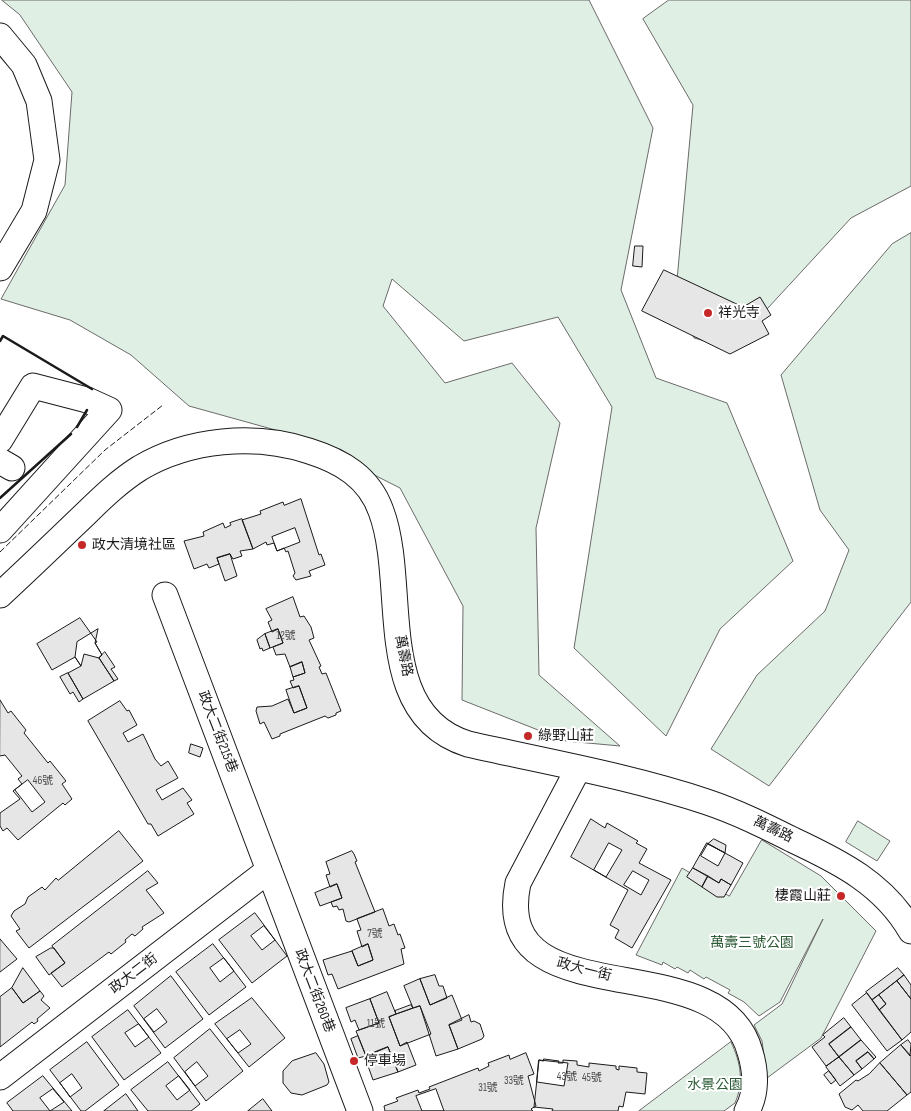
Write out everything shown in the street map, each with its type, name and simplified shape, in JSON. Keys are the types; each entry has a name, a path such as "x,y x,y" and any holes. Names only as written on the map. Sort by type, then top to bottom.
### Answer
{"street":[{"path":"0,36 24,65 39,100 47,160 34,211 0,268"},
{"path":"0,440 33,386 87,400 109,410 0,530"},
{"name":"萬壽路","path":"0,595 110,491 141,468 158,460 202,446 246,441 280,443 327,457 360,477 373,493 381,511 390,552 402,662 409,688 428,722 441,734 454,740 670,790 756,822 823,854 863,877 879,889 911,931"},
{"name":"政大二街215巷","path":"165,594 269,870"},
{"name":"政大一街","path":"578,769 518,883 514,900 516,918 522,932 541,956 561,966 682,992 720,1009 741,1031 749,1046 754,1064 753,1092 747,1111"},
{"name":"政大二街","path":"0,1077 269,870"},
{"name":"政大二街260巷","path":"269,870 360,1111"}],"green space":[{"path":"2,0 589,0 653,128 621,290 656,378 727,403 793,561 720,629 666,736 574,648 612,407 558,317 464,341 392,279 383,306 445,383 512,363 560,423 536,528 539,675 620,746 566,741 462,700 463,606 400,488 297,436 189,406 131,355 70,320 1,299 65,185 72,92 20,15"},
{"path":"669,0 911,0 911,186 851,218 731,348 694,338 675,302 693,105 643,19"},
{"path":"911,233 911,602 769,786 711,749 757,675 825,611 849,550 820,510 781,375 892,244"},
{"path":"858,821 890,841 877,861 846,842"},
{"name":"萬壽三號公園","path":"762,840 821,876 876,931 821,1038 767,1078 762,1041 754,1025 782,1004 823,919 780,1002 759,1016 744,1002 728,993 730,990 706,977 704,979 690,970 688,973 677,967 675,969 663,962 662,965 636,955 682,868 729,896"},
{"name":"水景公園","path":"731,1042 740,1072 740,1088 735,1103 724,1111 639,1111"}],"building":[{"path":"635,246 643,246 642,267 633,266"},
{"name":"祥光寺","path":"664,270 743,307 760,297 771,315 762,321 769,334 730,354 642,311"},
{"path":"301,499 319,555 321,554 325,565 309,571 311,576 296,580 293,576 295,573 288,551 286,552 284,548 277,551 274,543 267,545 266,542 253,549 242,520 261,514 260,511 283,502 284,505"},
{"path":"242,519 253,549 240,551 242,556 233,559 230,554 217,558 219,564 209,568 207,564 194,569 184,541 204,536 203,532 223,523 225,528 231,525 230,523"},
{"path":"295,528 300,542 277,551 272,537"},
{"path":"230,554 237,576 225,581 217,558"},
{"path":"293,597 300,617 304,616 311,627 314,638 309,640 321,666 319,667 322,674 326,673 341,711 336,713 336,715 328,718 325,716 272,739 264,722 260,724 256,711 257,707 272,706 288,699 294,713 307,708 299,686 293,688 290,681 294,680 293,677 305,673 302,662 290,667 285,654 276,655 273,647 283,643 278,629 272,632 268,622 272,620 266,609"},
{"path":"80,618 97,642 95,643 102,655 99,658 114,681 83,699 68,673 81,666 75,657 52,670 37,644"},
{"path":"98,629 95,643 102,655 99,658 84,654 81,666 75,657 77,642"},
{"path":"278,629 283,643 270,648 265,634"},
{"path":"265,634 270,648 263,651 262,648 260,649 257,640"},
{"path":"105,652 115,667 111,669 118,679 114,681 99,658"},
{"path":"302,662 305,673 293,677 290,667"},
{"path":"68,673 83,699 79,702 73,692 70,694 60,677"},
{"path":"299,686 307,708 294,713 286,690"},
{"path":"0,700 8,713 11,711 26,730 24,733 48,763 50,761 66,781 62,784 72,799 65,805 63,803 18,840 7,828 3,831 0,826 0,813 20,799 13,791 22,784 18,779 22,776 5,755 0,756"},
{"path":"120,701 127,711 129,710 137,725 123,733 128,742 143,734 155,759 161,766 168,761 178,778 156,790 162,800 183,788 192,800 187,803 194,814 158,836 151,824 148,824 88,721"},
{"path":"191,744 203,748 200,757 189,753"},
{"path":"28,780 45,802 32,812 15,790"},
{"path":"591,819 605,828 607,823 638,841 636,843 647,849 639,863 671,880 632,948 615,938 619,930 610,925 628,890 571,857"},
{"path":"119,831 143,861 29,948 16,931 20,929 11,916 14,911 25,904 28,897 42,887 45,890 56,878 58,880"},
{"path":"714,839 726,845 725,853 708,844"},
{"path":"609,843 622,850 606,877 594,870"},
{"path":"707,843 743,863 731,885 721,879 719,883 693,868"},
{"path":"708,844 725,853 718,866 701,856"},
{"path":"352,851 375,912 349,922 346,921 343,909 339,910 337,906 333,907 331,902 342,898 337,884 330,887 326,875 330,874 326,862"},
{"path":"693,868 708,876 702,887 687,877"},
{"path":"148,871 158,883 146,890 164,913 142,927 143,929 135,936 132,934 125,940 126,942 111,954 109,952 62,987 51,973 65,963 52,946"},
{"path":"633,871 649,880 641,895 624,885"},
{"path":"708,876 719,883 721,879 731,885 724,897 717,897 702,887"},
{"path":"337,884 342,898 320,906 315,893"},
{"path":"383,909 389,926 394,924 398,935 400,934 405,948 401,949 404,964 338,989 332,974 328,975 323,960 352,951 358,966 373,960 368,944 362,947 357,931 361,930 357,919"},
{"path":"255,913 287,956 252,983 219,940"},
{"path":"264,926 275,940 262,950 251,936"},
{"path":"0,939 17,959 0,972"},
{"path":"213,944 246,987 209,1015 176,972"},
{"path":"368,944 373,960 358,966 352,951"},
{"path":"54,948 65,963 49,975 36,957"},
{"path":"224,958 234,971 220,982 210,968"},
{"path":"23,968 40,991 23,1003 12,988"},
{"path":"898,968 904,975 872,1000 866,992"},
{"path":"435,975 439,986 443,986 447,998 430,1005 420,979"},
{"path":"904,975 911,985 911,999 897,981"},
{"path":"171,976 203,1019 165,1048 134,1006"},
{"path":"420,979 430,1005 452,995 462,1020 449,1025 458,1049 436,1056 420,1006 413,1008 404,986"},
{"path":"897,981 911,999 911,1032 902,1040 879,1010 886,1004 879,995"},
{"path":"12,988 23,1003 40,991 44,996 41,1000 50,1008 37,1019 38,1021 34,1024 32,1022 0,1047 0,997"},
{"path":"387,992 396,1014 389,1017 400,1046 407,1042 416,1065 398,1072 388,1047 366,1056 356,1031 379,1023 370,999"},
{"path":"867,993 902,1040 887,1051 852,1005"},
{"path":"879,995 886,1004 879,1010 872,1000"},
{"path":"252,998 285,1038 249,1067 215,1024"},
{"path":"370,999 379,1023 359,1030 355,1020 351,1022 346,1008"},
{"path":"411,1005 413,1008 396,1014 395,1011"},
{"path":"420,1006 431,1034 400,1046 389,1017"},
{"path":"157,1009 167,1022 154,1032 144,1019"},
{"path":"128,1010 161,1053 124,1080 92,1037"},
{"path":"469,1015 471,1022 474,1021 480,1024 484,1036 482,1039 458,1049 449,1025"},
{"path":"844,1018 851,1027 829,1044 839,1057 826,1066 812,1047 825,1037 823,1035"},
{"path":"139,1024 149,1037 135,1047 125,1033"},
{"path":"851,1027 861,1040 839,1057 829,1044"},
{"path":"210,1029 243,1071 206,1101 174,1058"},
{"path":"240,1030 251,1044 238,1053 227,1039"},
{"path":"358,1036 366,1056 358,1058 351,1039"},
{"path":"861,1040 876,1057 874,1059 868,1052 856,1061 862,1069 854,1075 839,1057"},
{"path":"908,1040 911,1044 910,1056 901,1045"},
{"path":"87,1042 119,1085 85,1111 81,1111 50,1070"},
{"path":"901,1045 911,1056 911,1092 907,1095 880,1063"},
{"path":"388,1047 398,1072 373,1080 368,1066 372,1064 368,1055"},
{"path":"868,1052 874,1059 862,1069 856,1061"},
{"path":"316,1053 324,1064 329,1082 327,1085 302,1095 291,1093 283,1083 283,1071 292,1061"},
{"path":"526,1053 534,1074 528,1076 536,1106 531,1109 533,1111 385,1111 384,1106 398,1101 396,1098 418,1090 419,1093 430,1089 429,1087 478,1068 479,1071 489,1066 488,1063 509,1055 510,1059"},
{"path":"839,1057 854,1075 840,1086 826,1067"},
{"path":"544,1059 559,1061 558,1063 563,1063 563,1060 577,1061 577,1065 589,1067 589,1063 616,1066 616,1069 619,1070 619,1066 637,1068 637,1072 647,1073 645,1094 626,1092 623,1107 619,1106 618,1111 552,1111 553,1109 534,1107 539,1060 543,1061"},
{"path":"539,1060 568,1063 564,1086 537,1082"},
{"path":"168,1062 200,1104 191,1111 148,1111 131,1090"},
{"path":"197,1062 208,1076 195,1086 185,1072"},
{"path":"880,1063 907,1095 887,1111 863,1111 858,1105 852,1110 845,1107 839,1094 856,1080 858,1081 869,1074"},
{"path":"829,1071 836,1080 831,1084 824,1075"},
{"path":"72,1074 82,1088 70,1097 60,1083"},
{"path":"43,1076 72,1111 13,1111 7,1103"},
{"path":"179,1076 190,1090 177,1100 166,1086"},
{"path":"53,1089 64,1102 50,1111 40,1098"},
{"path":"436,1089 444,1111 422,1111 416,1096"},
{"path":"126,1094 138,1111 104,1111"},
{"path":"263,1099 272,1111 248,1111"}],"fence":[{"path":"0,552 105,450 163,405"}],"wall":[{"path":"0,341 3,336 92,389"},
{"path":"77,427 87,410"},
{"path":"0,498 71,434"}],"place":[{"name":"祥光寺","path":"708,313"},
{"name":"政大清境社區","path":"82,545"},
{"name":"綠野山莊","path":"528,736"},
{"name":"棲霞山莊","path":"841,896"},
{"name":"停車場","path":"354,1061"}]}
